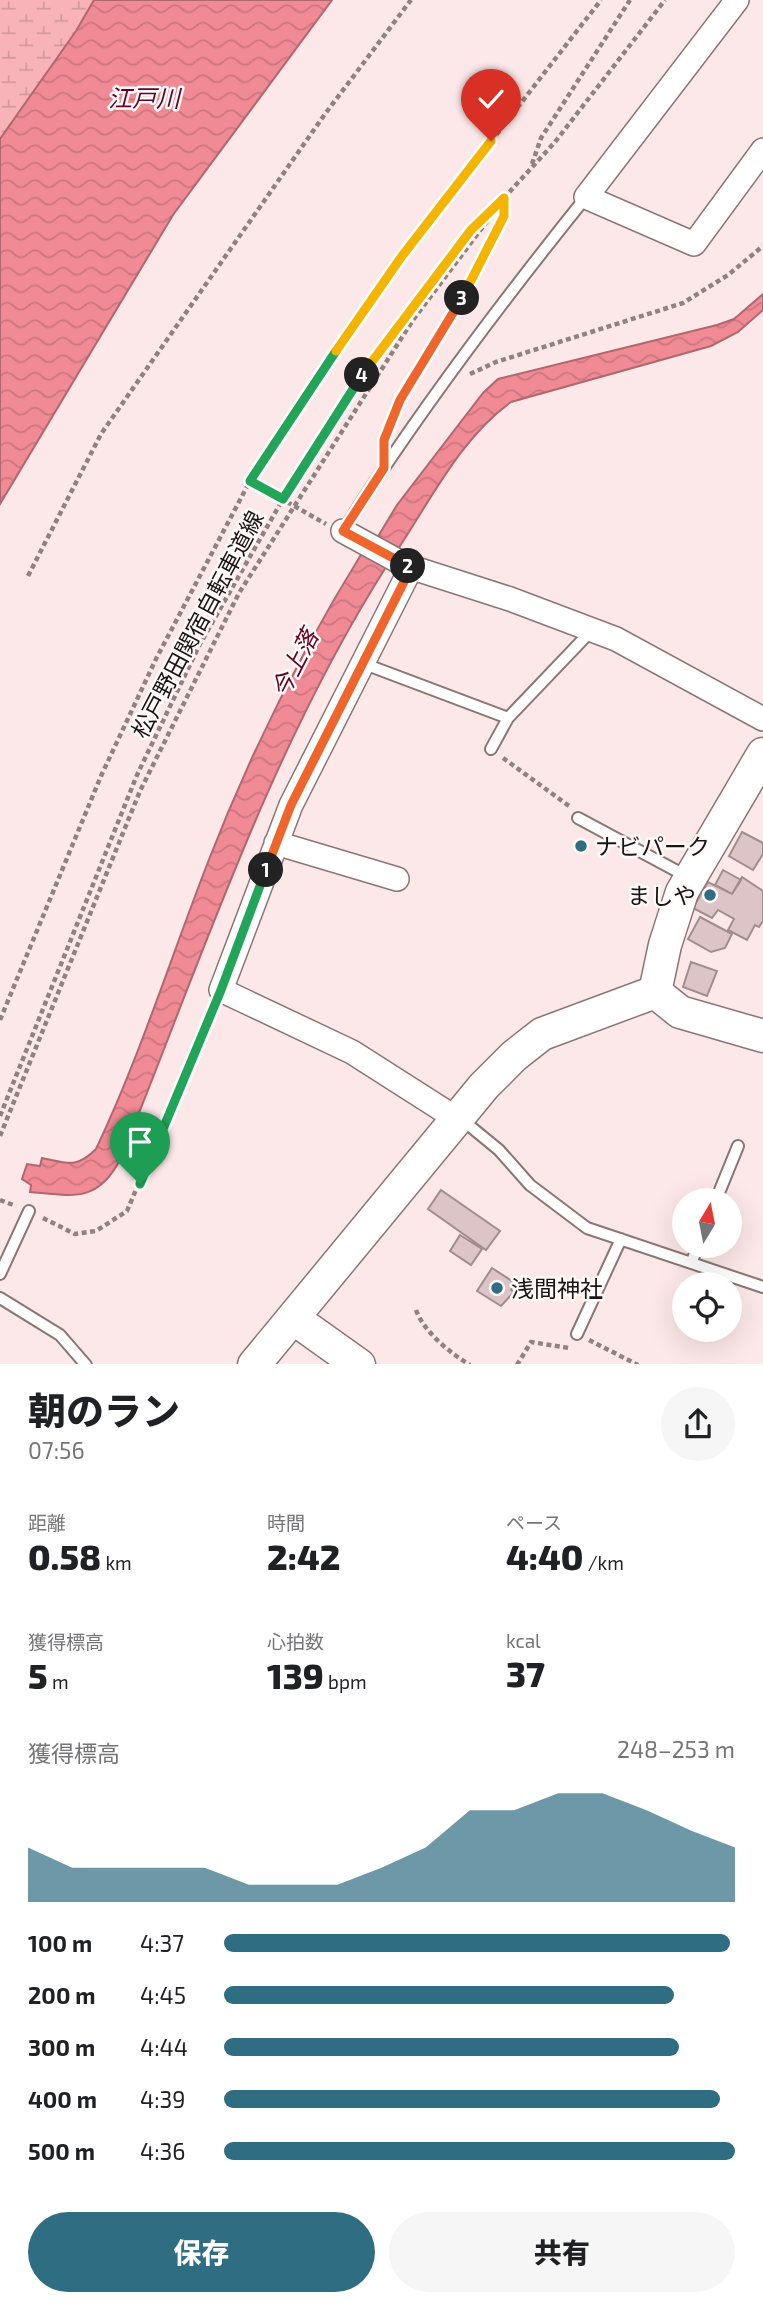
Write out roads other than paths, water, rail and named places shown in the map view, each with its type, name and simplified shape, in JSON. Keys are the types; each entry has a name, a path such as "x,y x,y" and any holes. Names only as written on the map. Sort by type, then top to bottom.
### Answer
{"street":[{"path":"737,0 586,197 694,244 763,150"},
{"path":"352,536 409,567 510,599 647,654 763,719"},
{"path":"409,567 291,805 221,990 352,1052 458,1118"},
{"path":"655,992 675,910 690,878 763,754"},
{"path":"276,843 397,879"},
{"path":"655,992 681,1012 763,1036"},
{"path":"254,1364 458,1118 514,1056 542,1034 655,992"},
{"path":"293,1318 359,1364"}],"lane":[{"path":"352,536 384,468 510,291 586,197"},
{"path":"491,749 508,718 592,630"},
{"path":"362,663 508,718"},
{"path":"578,818 690,878"},
{"path":"458,1118 499,1150 530,1185 574,1221 763,1287"},
{"path":"721,1188 738,1146"},
{"path":"0,1274 29,1211"},
{"path":"577,1334 621,1239"},
{"path":"0,1298 60,1335 86,1364"}],"water":[{"name":"江戸川","path":"94,0 332,0 173,215 0,504 0,139 76,31"},
{"path":"763,294 763,310 738,332 711,346 511,402 493,416 462,451 398,549 377,538 397,505 483,393 498,379 717,325 734,319"},
{"path":"362,553 386,567 307,708 273,782 240,856 121,1158 112,1173 94,1190 72,1195 30,1192 31,1185 22,1179 27,1164 40,1166 42,1158 65,1163 77,1162 96,1149 127,1078 208,862 241,783 298,665"}],"place":[{"name":"ナビパーク","path":"581,846"},
{"name":"ましや","path":"710,895"},
{"name":"浅間神社","path":"497,1288"}],"water label":[{"name":"今上落","path":"294,663"}]}
